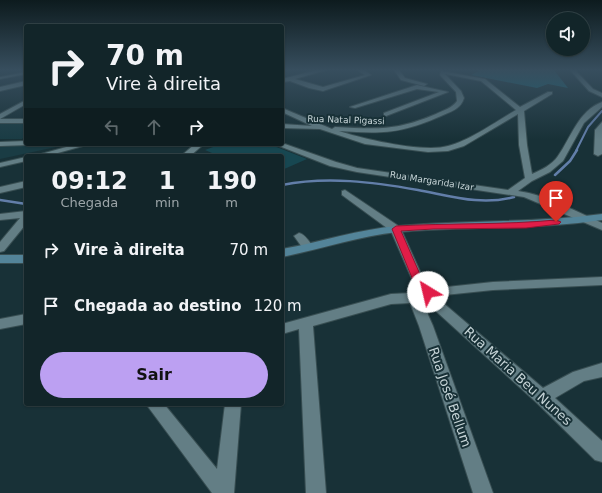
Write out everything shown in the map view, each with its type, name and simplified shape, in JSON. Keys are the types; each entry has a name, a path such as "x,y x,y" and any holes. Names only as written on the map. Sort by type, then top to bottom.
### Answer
{"street":[{"path":"353,107 398,93"},
{"path":"386,114 443,93"},
{"name":"Rua Natal Pigassi","path":"284,126 378,130 404,128 452,108 461,101 459,93"},
{"path":"499,93 521,111 523,145 529,179"},
{"path":"284,111 325,129 357,140 374,144 428,150 442,150 461,144 550,93"},
{"path":"1,119 24,103"},
{"path":"511,192 529,179 547,170 560,159 580,122 602,104"},
{"path":"1,119 24,114"},
{"path":"1,119 24,121"},
{"path":"598,154 600,142 598,130 602,124"},
{"path":"0,144 24,143"},
{"path":"46,154 78,146"},
{"path":"188,154 198,146"},
{"name":"Rua Margarida Izar","path":"284,146 333,164 357,170 511,192 541,200 602,227"},
{"path":"0,165 24,159"},
{"path":"0,190 24,184"},
{"path":"345,193 396,229"},
{"path":"0,217 24,216"},
{"path":"284,253 396,229 433,226 526,225 585,220 602,217"},
{"path":"0,249 24,219"},
{"name":"Rua Maria Beu Nunes","path":"396,229 422,297 543,398 602,453"},
{"path":"300,236 308,248"},
{"path":"0,259 24,259"},
{"path":"284,328 306,321 391,299 422,297 456,289 602,281"},
{"name":"Rua José Bellum","path":"422,297 426,326 483,493"},
{"path":"0,324 24,319"},
{"path":"306,321 316,493"},
{"path":"543,398 556,387 577,376 602,370"},
{"path":"156,406 224,493"},
{"path":"224,493 233,406"}],"shaded area":[{"path":"0,123 24,123 24,137 22,139 0,139"},
{"path":"0,145 24,145 24,146 61,146 0,159"},
{"path":"216,146 274,146 307,159 284,169 284,154 214,154 205,150"}],"waterway":[{"path":"576,151 588,127 602,111"},
{"path":"555,175 570,161 577,150"},
{"path":"284,185 316,181 350,181 401,187 466,199 490,201 514,197"},
{"path":"0,200 24,204"}],"route":[{"path":"428,292 422,290 396,229 433,226 526,225 556,222"}]}
